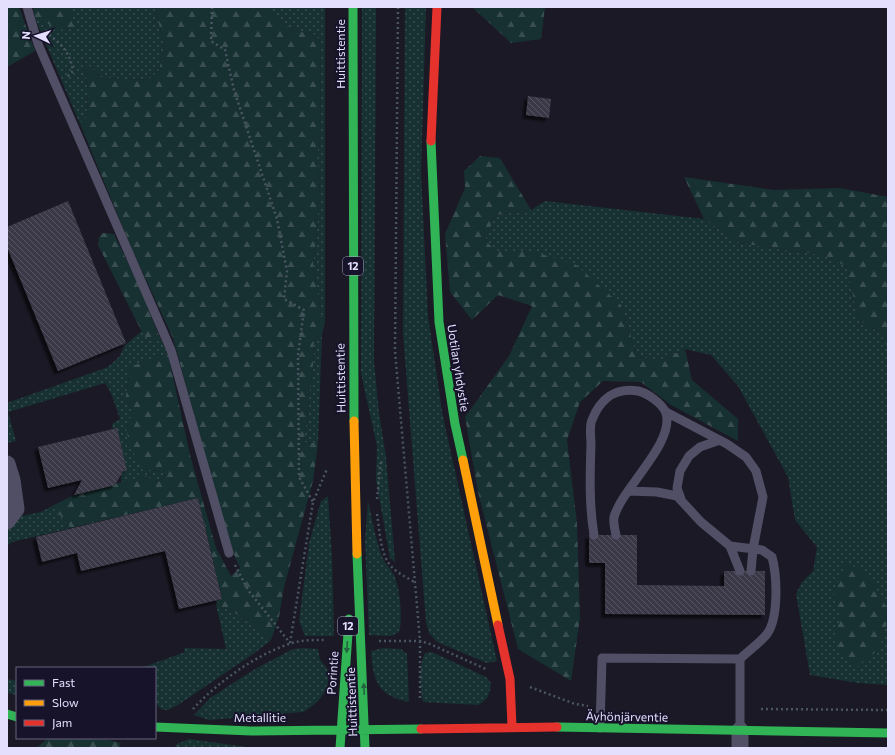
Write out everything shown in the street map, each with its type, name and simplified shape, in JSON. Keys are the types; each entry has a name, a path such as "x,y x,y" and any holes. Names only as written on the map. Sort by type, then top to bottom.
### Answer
{"main road":[{"name":"Huittistentie","path":"353,7 353,328 356,524 366,728 365,748"},
{"name":"Uotilan yhdystie","path":"437,7 430,127 439,322 455,424 510,679 512,727"},
{"name":"Porintie","path":"340,728 356,524"},
{"name":"Metallitie","path":"156,727 251,731 366,728"},
{"name":"Äyhönjärventie","path":"366,728 512,727 888,733"},
{"name":"Huittistentie","path":"340,728 340,748"}],"street":[{"path":"7,464 12,480 16,508 7,521"},
{"path":"740,730 740,748"}],"lane":[{"path":"27,7 32,25 54,80 171,350 229,554"},
{"path":"594,535 591,518 591,421 599,404 612,393 628,389 643,393 658,402 666,412 720,440 746,457 756,471 763,497 753,548 751,571"},
{"path":"616,535 614,518 619,505 659,443 666,428 666,412"},
{"path":"682,500 677,488 680,472 689,456 700,447 720,440"},
{"path":"629,491 657,492 677,496 701,522 730,546 740,571"},
{"path":"600,728 602,658 740,659 768,633 774,616 776,570 772,557 762,550 730,546"},
{"path":"740,659 740,730"}],"path":[{"path":"212,7 211,41 225,50 234,90 278,219 287,271 284,299 304,310 298,355 298,477 313,502"},
{"path":"398,7 395,351 420,641 420,698"},
{"path":"32,25 54,38 72,60 73,71 67,78 54,80"},
{"path":"377,501 381,460"},
{"path":"290,643 313,502 327,469"},
{"path":"376,508 384,552 387,560 394,570 415,582"},
{"path":"229,554 248,590 290,643"},
{"path":"191,711 207,694 242,668 266,654 290,643 325,640"},
{"path":"374,642 420,641 542,693 575,704 601,707"},
{"path":"741,709 888,710"}],"green space":[{"path":"7,7 19,7 35,51 7,67"},
{"path":"33,7 71,7 75,29 59,30 34,16"},
{"path":"71,7 155,7 164,46 159,70 148,80 104,78 83,61 88,90 87,117 80,124 34,16 42,19 71,10"},
{"path":"155,7 264,7 292,28 298,31 312,33 321,41 320,132 317,156 320,182 313,264 322,319 325,323 322,334 314,339 313,365 304,442 318,443 313,481 284,587 279,617 271,640 235,613 221,607 222,598 198,498 71,528 52,506 74,495 145,476 157,481 168,475 158,471 141,469 130,445 125,425 137,409 125,401 129,376 126,368 168,354 190,455 216,548 231,576 240,568 230,546 173,338 132,249 80,124 87,117 88,90 83,61 104,78 148,80 159,70 164,46"},
{"path":"264,7 325,7 325,323 322,319 313,264 320,182 317,156 320,132 321,41 312,33 298,31 292,28"},
{"path":"362,7 376,7 374,362 379,413 386,457 395,562 390,558 376,480 377,446 361,373"},
{"path":"405,7 426,7 421,172 428,316 443,417 497,661 487,663 437,642 429,633 426,622 403,334"},
{"path":"472,7 545,7 541,39 511,43"},
{"path":"480,156 500,158 531,210 495,215 485,240 496,251 531,251 575,264 621,305 637,357 661,360 685,349 692,380 738,419 738,441 671,405 641,382 603,381 580,402 567,440 577,523 580,618 571,681 518,649 478,492 465,417 509,356 532,306 498,295 472,320 450,292 445,234 465,188 464,171"},
{"path":"684,177 774,190 840,188 888,197 888,348 881,334 858,319 847,267 824,255 740,243 704,219"},
{"path":"545,201 704,219 740,243 824,255 847,267 858,319 881,334 888,348 888,685 858,683 810,675 796,594 802,582 813,571 817,547 795,520 788,477 738,386 711,355 685,349 661,360 637,357 621,305 531,251 496,251 485,240 495,215 531,210"},
{"path":"103,233 114,234 138,284 157,331 157,339 154,342 144,336 98,245 99,237"},
{"path":"142,331 145,336 157,339 157,331 168,354 129,376 125,401 137,409 131,420 141,469 158,471 168,475 157,481 145,476 122,483 112,424 120,419 111,393 105,383 8,412 16,441 7,443 7,403 108,367 119,357 125,345"},
{"path":"322,334 318,443 304,442 313,365 314,339"},
{"path":"328,496 332,555 334,636 305,636 299,621 309,543 321,501"},
{"path":"368,501 381,554 394,575 397,583 401,613 400,627 399,632 391,636 369,635 365,541"},
{"path":"52,506 71,528 12,542 7,546 7,519 41,512"},
{"path":"847,562 870,576 888,611 888,619 880,648 855,669 833,639 841,618 833,592"},
{"path":"222,599 221,607 235,613 271,640 256,652 178,705 168,710 161,709 156,701 156,667 144,667 185,652 184,648 226,649 215,600"},
{"path":"383,648 401,649 407,654 409,702 390,696 383,691 375,678 371,651"},
{"path":"293,649 318,649 320,659 327,668 328,682 326,689 319,699 303,712 209,720 194,715 210,698 255,669"},
{"path":"432,652 486,677 491,683 486,699 478,705 423,702 420,684 421,664 425,653"},
{"path":"7,679 16,681 16,695 7,693"},
{"path":"47,739 109,740 121,743 119,748 36,748"},
{"path":"189,739 254,748 174,748 177,744"}],"building":[{"path":"528,96 551,99 549,118 526,115"},
{"path":"68,201 126,343 58,371 7,247 7,227"},
{"path":"117,428 127,471 123,471 115,485 74,495 82,480 48,488 38,447"},
{"path":"198,498 222,599 179,609 165,551 81,571 77,553 42,562 36,537"},
{"path":"589,535 637,535 637,585 724,586 724,571 765,571 765,615 605,614 605,563 589,563"}],"traffic: fast":[{"path":"353,7 354,421"},
{"path":"431,141 439,322 455,424 463,460"},
{"path":"357,554 365,748"},
{"path":"340,748 349,619"},
{"path":"7,714 16,717"},
{"path":"156,727 251,731 421,729"},
{"path":"557,727 888,733"}],"traffic: slow":[{"path":"354,421 357,554"},
{"path":"463,460 498,625"}],"traffic: jam":[{"path":"431,141 437,7"},
{"path":"498,625 510,679 512,727"},
{"path":"421,729 557,727"}]}
